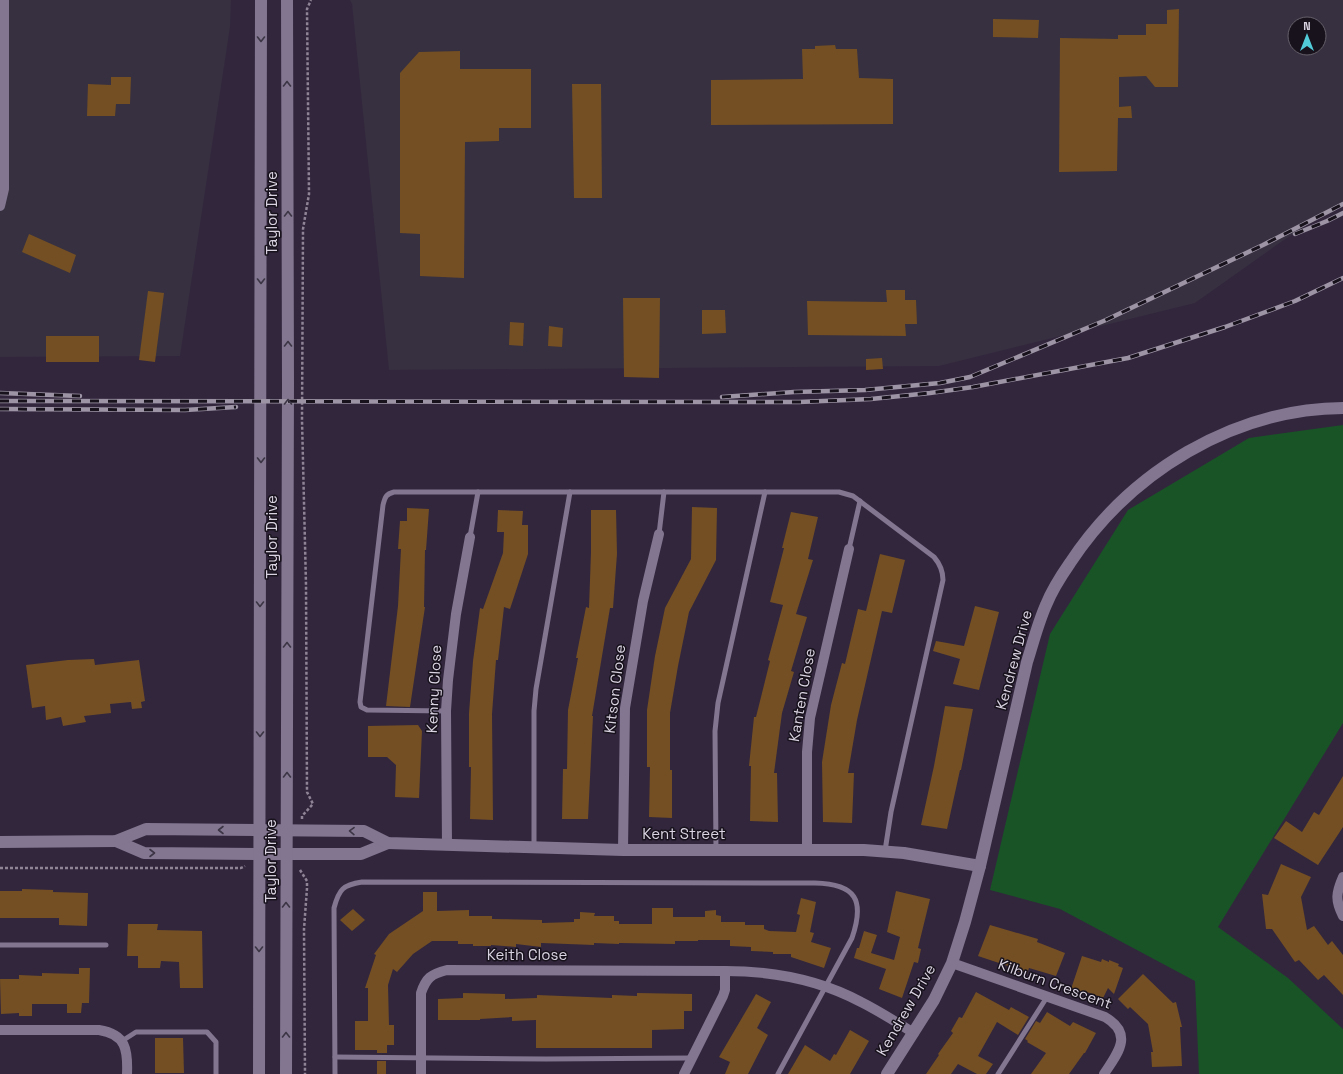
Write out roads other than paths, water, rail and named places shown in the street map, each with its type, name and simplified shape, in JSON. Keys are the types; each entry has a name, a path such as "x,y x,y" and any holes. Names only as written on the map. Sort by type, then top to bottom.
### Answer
{"street":[{"path":"0,206 4,189 4,0"},
{"name":"Taylor Drive","path":"259,1074 261,0"},
{"name":"Taylor Drive","path":"286,1074 288,421 287,0"},
{"name":"Kendrew Drive","path":"887,1074 934,1000 952,963 980,866 1035,633 1046,604 1081,546 1126,497 1155,473 1186,452 1218,436 1251,423 1284,414 1320,408 1343,408"},
{"name":"Kitson Close","path":"623,850 625,708 643,600 659,534"},
{"name":"Kenny Close","path":"447,845 446,710 452,643 470,537"},
{"name":"Kanten Close","path":"807,850 807,752 810,718 849,549"},
{"name":"Kent Street","path":"116,841 146,829 287,830 364,831 388,843"},
{"path":"0,842 116,841"},
{"name":"Kent Street","path":"116,841 144,853 361,854 388,843 623,850 885,851 980,866"},
{"path":"1343,877 1336,898 1338,907 1343,916"},
{"name":"Kilburn Crescent","path":"952,963 1105,1017 1112,1021 1118,1026 1121,1032 1122,1040 1120,1047 1104,1074"},
{"name":"Keith Close","path":"421,1074 421,993 424,982 438,972 447,970 725,971 774,973 793,976 825,986 860,1001 914,1033"},
{"path":"684,1074 723,996 725,971"},
{"path":"0,1030 99,1030 116,1034 126,1049 127,1074"}],"lane":[{"path":"446,710 367,710 361,707 360,702 383,505 385,497 388,494 394,492 847,493 860,501 934,557 939,563 943,573 943,580 891,812 885,851"},
{"path":"470,537 478,492"},
{"path":"534,848 534,711 536,689 570,492"},
{"path":"659,534 664,492"},
{"path":"716,850 715,731 718,703 765,492"},
{"path":"849,549 860,501"},
{"path":"335,1074 334,908 337,896 342,889 350,884 362,882 827,883 840,886 849,890 855,898 857,912 856,928 848,948 825,986 778,1074"},
{"path":"0,945 106,945"},
{"path":"998,1074 1047,997"},
{"path":"122,1041 136,1032 207,1032 216,1042 216,1074"},
{"path":"335,1057 546,1059 692,1058"}],"railway":[{"path":"722,397 794,392 865,390 940,383 970,377 1106,320 1263,245 1343,204"},
{"path":"1295,234 1343,213"},
{"path":"0,401 799,402 871,399 973,387 1128,358 1225,327 1295,301 1343,278"},
{"path":"0,393 80,396"},
{"path":"0,409 185,410 236,407"}]}
